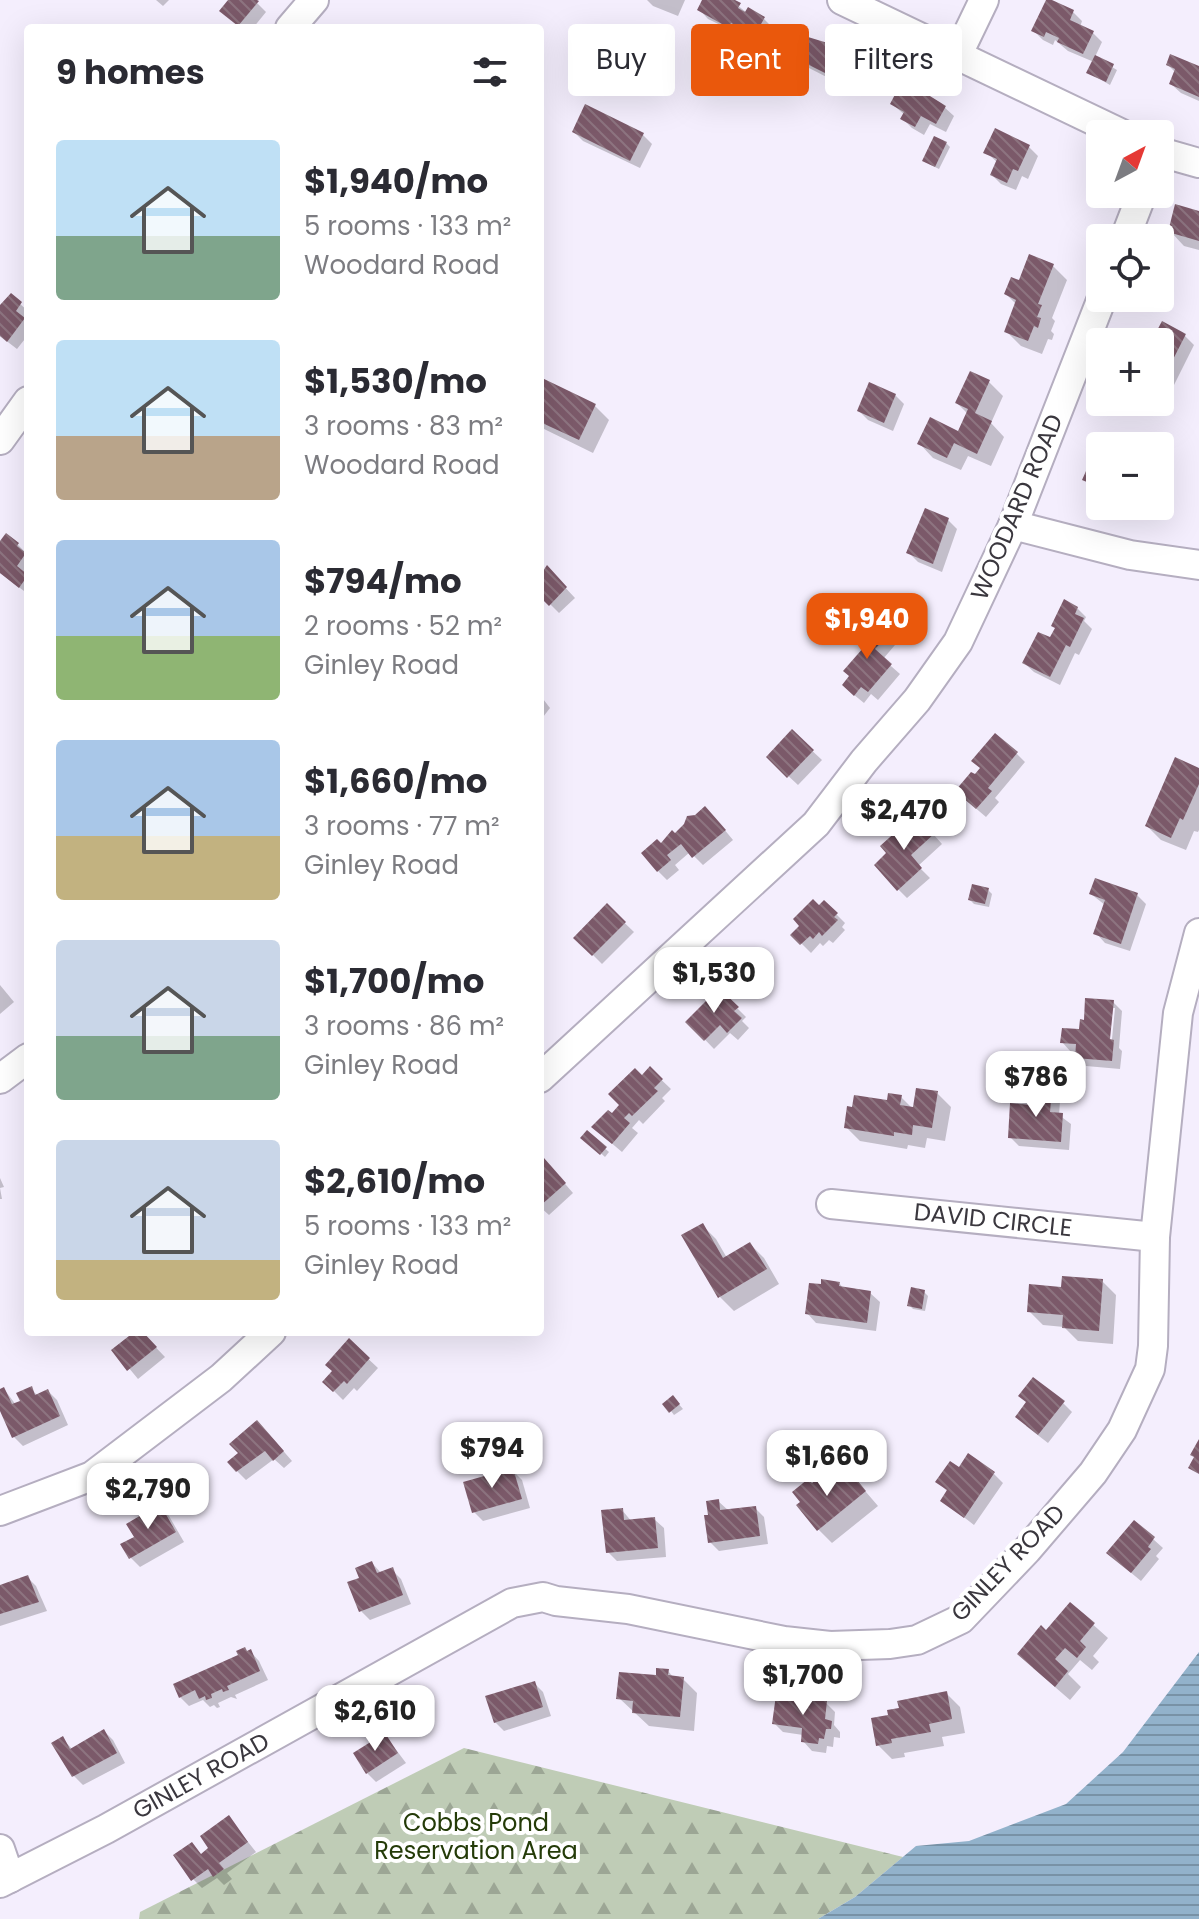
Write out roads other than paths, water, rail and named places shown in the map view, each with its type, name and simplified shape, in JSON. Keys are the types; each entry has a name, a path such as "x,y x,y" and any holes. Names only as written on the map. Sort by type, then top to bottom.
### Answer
{"street":[{"path":"842,0 891,24"},
{"path":"962,46 984,0"},
{"path":"962,58 1092,120"},
{"path":"1174,156 1199,163"},
{"name":"WOODARD ROAD","path":"544,1074 816,824 864,761 917,700 958,642 1013,525 1097,312"},
{"path":"0,440 24,407"},
{"path":"1013,525 1130,555 1199,565"},
{"name":"GINLEY ROAD","path":"5,1880 106,1829 512,1603 543,1597 628,1609 784,1641 830,1646 917,1640 961,1619 1027,1550 1093,1473 1137,1401 1150,1369 1155,1237 1178,1013 1199,933"},
{"path":"0,1079 24,1061"},
{"name":"DAVID CIRCLE","path":"831,1204 1155,1237"},
{"path":"0,1511 92,1476 221,1378 267,1336"},
{"path":"0,1849 5,1880"}],"water":[{"path":"1199,1652 1199,1919 818,1919 855,1897 916,1846 969,1841 1066,1804 1123,1752"}],"park label":[{"name":"Cobbs Pond Reservation Area","path":"476,1837"}]}
